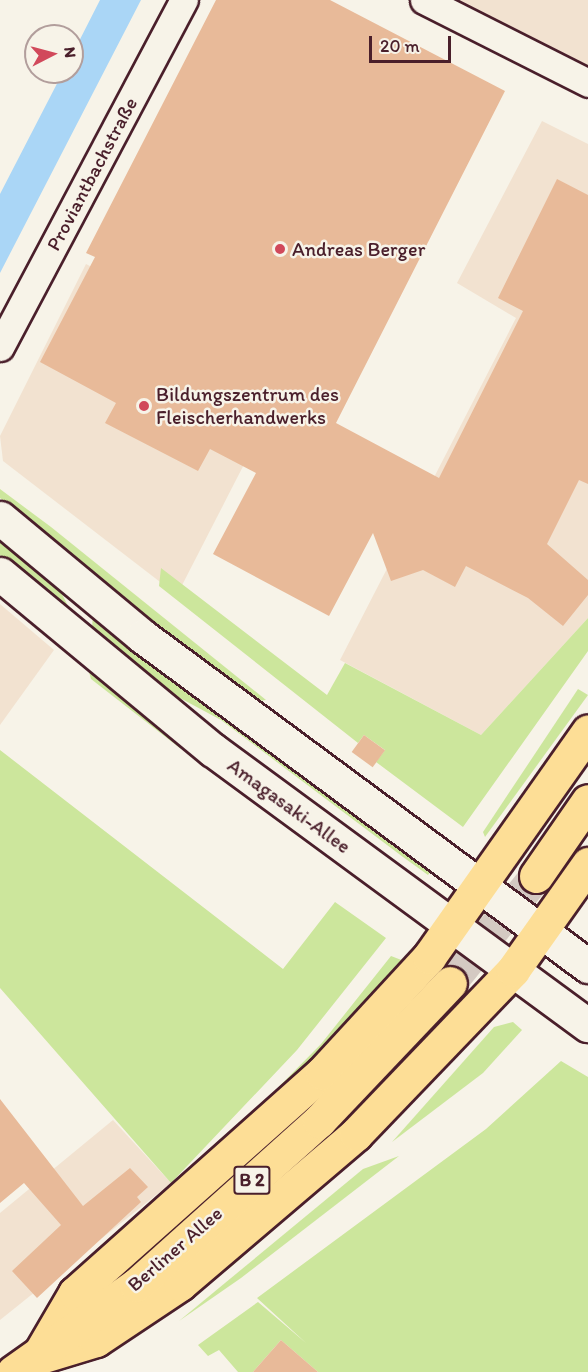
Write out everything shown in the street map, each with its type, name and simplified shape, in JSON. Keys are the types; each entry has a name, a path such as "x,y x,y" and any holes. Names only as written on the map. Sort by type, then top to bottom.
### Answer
{"main road":[{"path":"0,518 142,636 541,934 588,966"},
{"name":"Amagasaki-Allee","path":"0,574 213,750 588,1024"},
{"path":"25,1365 75,1293 322,1073 452,926 588,732"},
{"path":"536,876 588,801"},
{"path":"25,1365 96,1340 180,1284 356,1134 513,970 541,934 588,864"},
{"name":"Berliner Allee","path":"25,1365 136,1285 319,1121 450,983"}],"street":[{"name":"Proviantbachstraße","path":"0,347 184,0"},
{"path":"424,0 588,83"}],"shaded area":[{"path":"445,0 588,0 588,71"},
{"path":"542,121 588,144 588,618 481,735 340,660 516,318 457,283"},
{"name":"Bildungszentrum des Fleischerhandwerks","path":"86,264 292,371 177,595 3,461 0,436"},
{"path":"0,604 54,650 0,725"},
{"path":"113,1120 171,1183 0,1320 0,1213"}],"green space":[{"path":"0,489 51,527 266,700 251,702 0,498"},
{"path":"0,535 55,580 72,614 0,555"},
{"path":"161,568 327,695 345,663 481,735 588,618 588,651 463,827 376,762 385,750 364,735 358,743 159,586"},
{"path":"93,611 432,870 428,875 221,720 165,690 92,631"},
{"path":"87,665 180,741 181,749 91,679"},
{"path":"578,689 588,695 485,837 483,832"},
{"path":"0,750 283,969 335,902 386,938 297,1050 171,1183 0,988"},
{"path":"391,956 404,961 373,1001 194,1173 321,1044"},
{"path":"488,1018 368,1147 231,1267 169,1311"},
{"path":"513,1022 522,1030 483,1073 392,1142 494,1027"},
{"path":"561,1061 588,1077 588,1372 318,1372 281,1340 253,1372 238,1372 219,1350 208,1356 198,1345 258,1302 306,1343 257,1298 486,1129"},
{"path":"399,1156 241,1278 179,1321 363,1169"}],"water":[{"path":"100,0 141,0 0,273 0,194 57,84 84,84 84,31"}],"building":[{"path":"216,0 330,0 505,91 336,423 439,478 523,311 498,298 557,179 588,195 588,484 579,480 547,544 588,580 588,595 563,626 528,598 466,566 455,587 423,570 391,581 373,533 329,616 213,554 256,473 210,449 198,471 105,423 116,403 40,362 95,257 86,253"},
{"path":"364,735 385,750 373,767 352,752"},
{"path":"0,1099 83,1206 130,1168 148,1187 137,1197 141,1202 37,1298 12,1271 61,1225 24,1183 0,1203"},
{"path":"281,1340 318,1372 253,1372"}],"tunnel":[{"path":"450,983 536,876"}],"place":[{"name":"Andreas Berger","path":"280,249"},
{"name":"Bildungszentrum des Fleischerhandwerks","path":"144,406"}]}
